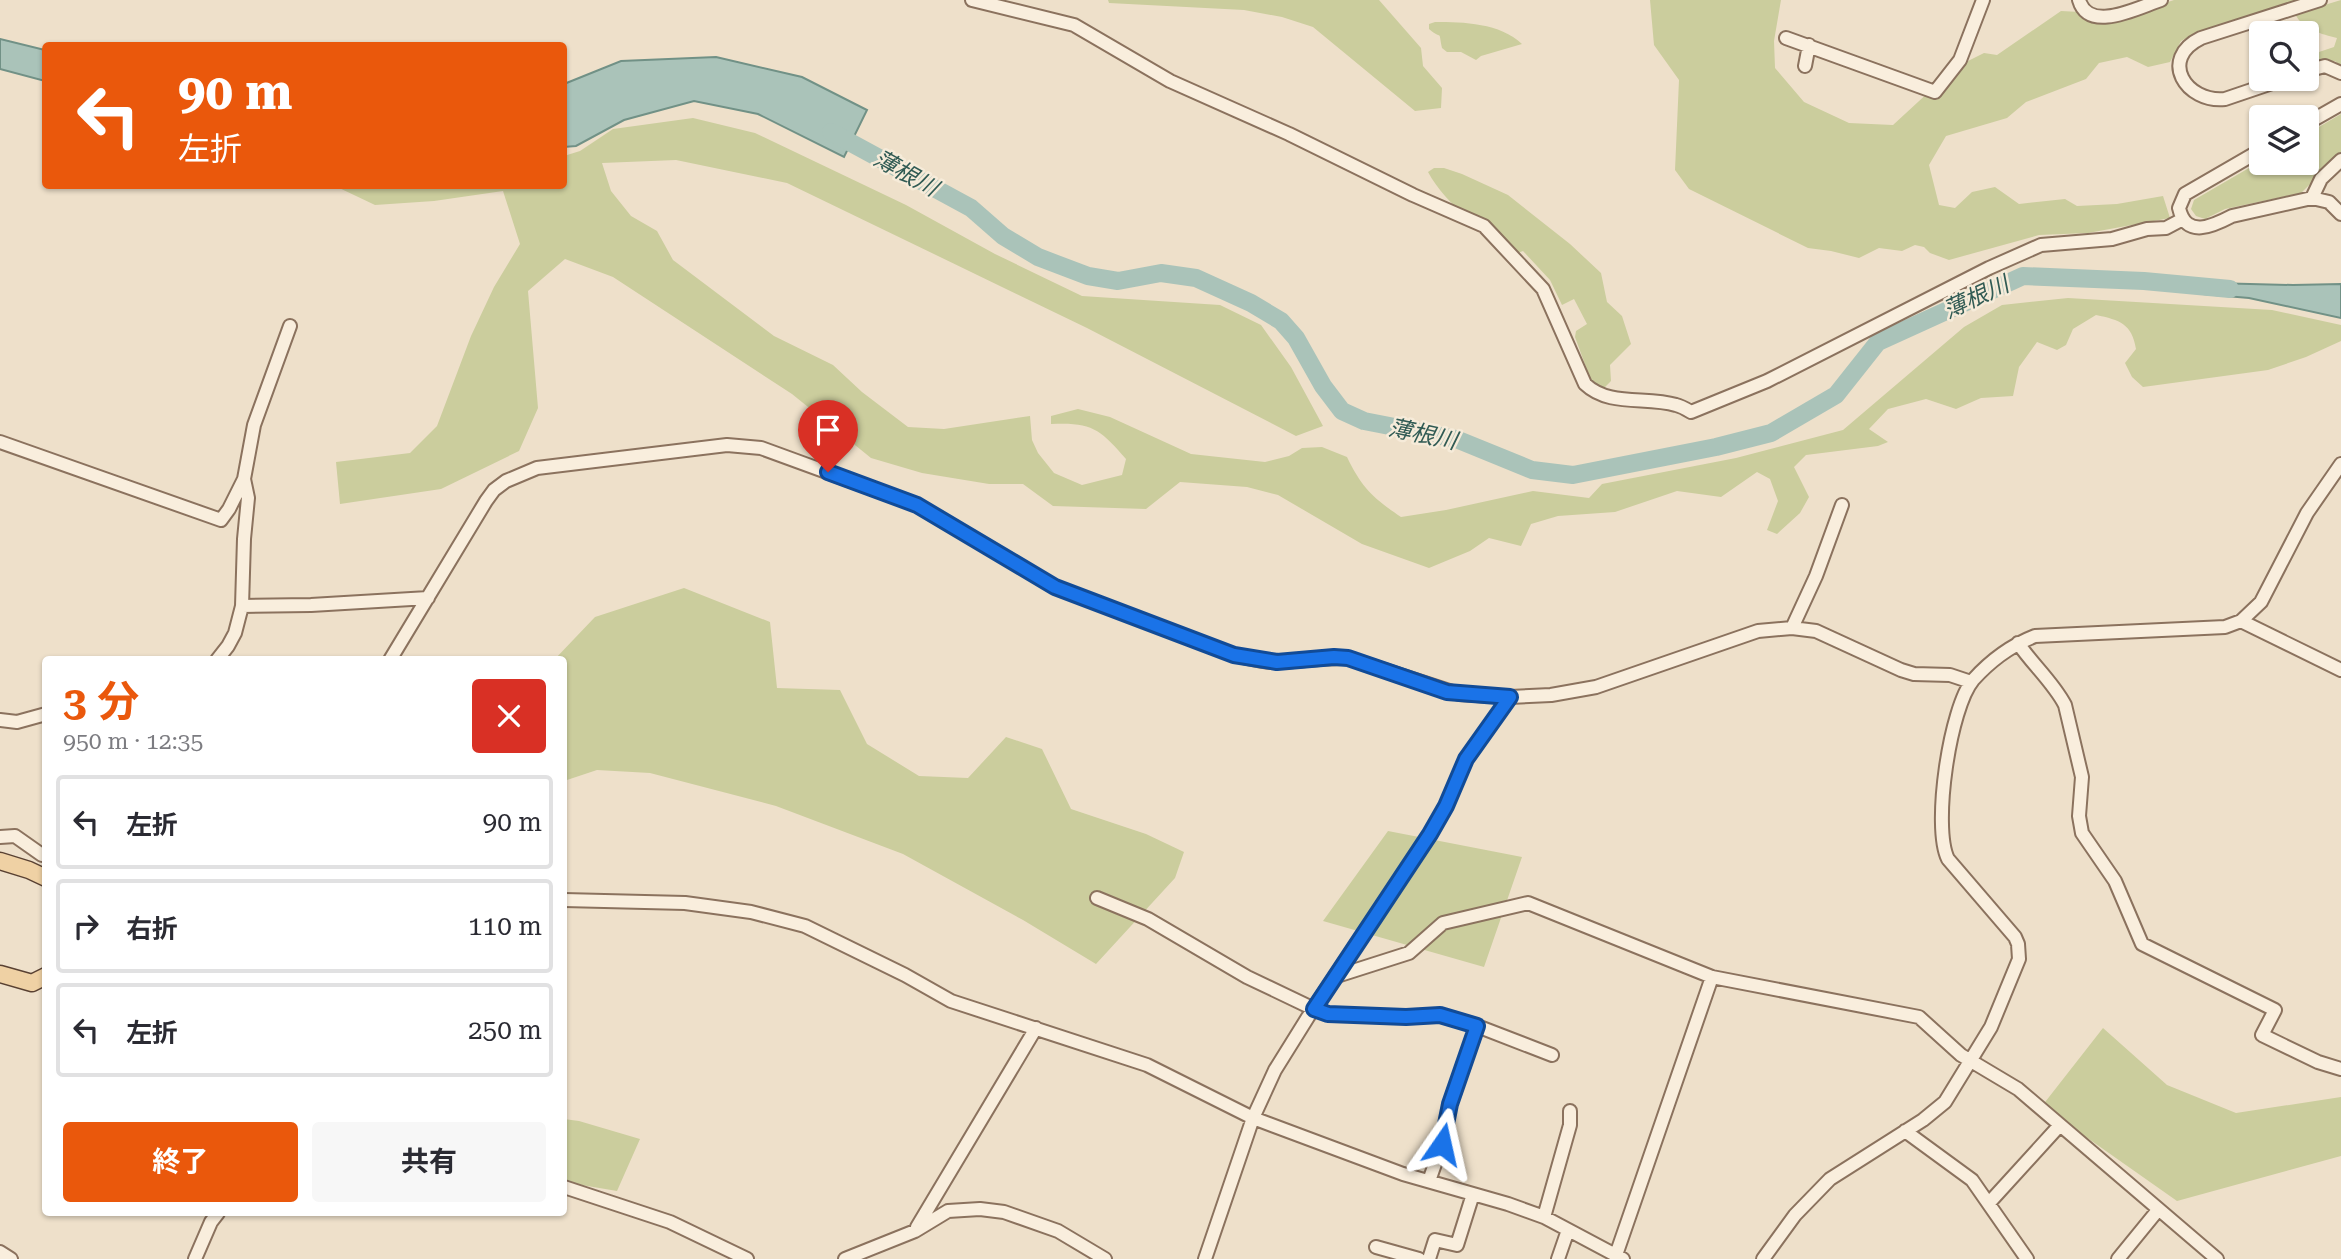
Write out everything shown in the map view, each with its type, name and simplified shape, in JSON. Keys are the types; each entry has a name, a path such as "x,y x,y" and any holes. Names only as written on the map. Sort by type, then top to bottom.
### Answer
{"main road":[{"path":"0,861 42,876"},
{"path":"0,974 32,983 42,978"}],"street":[{"path":"972,0 1074,25 1170,81 1484,226 1543,289 1585,384 1594,393 1625,400 1675,404 1691,412 1767,380 2041,244 2112,239 2147,229 2166,228 2183,219"},
{"path":"1786,38 1936,92 1960,60 1983,0"},
{"path":"2078,0 2083,10 2106,18 2161,0"},
{"path":"2254,21 2320,0"},
{"path":"2249,23 2201,38 2187,47 2181,54 2179,63 2183,81 2203,97 2225,99 2249,91"},
{"path":"1805,66 1809,45"},
{"path":"2319,68 2325,66 2341,73"},
{"path":"2319,117 2341,104"},
{"path":"2249,157 2185,194 2179,208 2183,219 2194,226 2208,227 2222,223 2232,216 2312,198 2329,202 2341,214"},
{"path":"2312,198 2321,179 2341,160"},
{"path":"0,442 221,520 244,480 254,425 290,326"},
{"path":"392,656 486,501 494,490 518,474 537,468 744,446 761,448 894,495 917,505 1055,587 1234,655 1277,662 1348,658 1447,692 1510,697 1551,695 1596,687 1758,631 1792,628 1816,631 1914,674 1950,675 1971,682"},
{"path":"1763,1259 1795,1216 1830,1179 1905,1132 1945,1102 1991,1027 2017,966 2019,952 2015,937 1948,859 1942,843 1947,754 1971,682 2018,643 2035,636 2225,627 2241,621 2261,602 2307,513 2341,464"},
{"path":"220,656 228,646 242,606 248,498 244,480"},
{"path":"1792,628 1816,576 1842,506"},
{"path":"242,606 428,598"},
{"path":"2241,621 2341,670"},
{"path":"2018,643 2065,705 2082,777 2079,816 2082,833 2115,881 2142,944 2275,1010 2262,1035 2318,1062 2341,1069"},
{"path":"1205,1259 1253,1118 1275,1070 1430,834 1446,806 1466,759 1510,697"},
{"path":"0,720 17,722 42,715"},
{"path":"0,837 15,836 42,855"},
{"path":"1097,898 1148,919 1247,977 1328,1014 1406,1017 1440,1015 1552,1055"},
{"path":"567,900 685,903 751,912 805,926 905,975 951,1001 1147,1065 1253,1118 1403,1174 1544,1217 1619,1257 1712,977"},
{"path":"1337,976 1409,953 1443,923 1528,903 1712,977 1919,1017 1961,1055 2018,1089 2217,1259"},
{"path":"1429,1181 1442,1144 1450,1104 1477,1026"},
{"path":"915,1231 1036,1028"},
{"path":"1544,1217 1570,1125 1570,1111"},
{"path":"1989,1203 2060,1125"},
{"path":"1905,1132 1972,1180 2027,1259"},
{"path":"567,1188 670,1222 747,1259"},
{"path":"1429,1259 1435,1240 1457,1245 1473,1194"},
{"path":"845,1259 915,1231 948,1210 980,1209 1003,1212 1058,1231 1105,1259"},
{"path":"2118,1259 2158,1210"},
{"path":"195,1259 216,1216"},
{"path":"1558,1259 1568,1230"},
{"path":"1376,1247 1419,1259"},
{"path":"0,1252 11,1259"}],"green space":[{"path":"1108,0 1379,0 1421,48 1423,66 1442,88 1441,108 1415,111 1313,27 1282,17 1244,10 1109,3"},
{"path":"1650,0 1781,0 1774,41 1775,68 1804,102 1849,123 1893,125 1956,67 1984,53 1997,55 2061,11 2080,12 2107,22 2174,0 2300,0 2195,33 2181,41 2170,62 2148,67 2127,57 2099,63 2086,79 2026,102 2007,118 1946,136 1929,165 1939,205 1955,208 1972,192 1995,187 2019,204 2065,199 2077,206 2117,204 2163,196 2170,218 2088,233 2039,235 1949,260 1915,245 1902,251 1879,248 1859,258 1808,248 1689,189 1675,170 1679,80 1654,45"},
{"path":"2341,0 2341,66 2335,61 2320,62 2319,60 2319,52 2334,47 2337,38 2319,33 2319,21 2300,21 2295,14"},
{"path":"1469,23 1492,28 1522,44 1481,56 1476,60 1461,52 1447,52 1442,48 1439,36 1429,29 1429,24"},
{"path":"2341,114 2341,154 2301,193 2225,209 2205,219 2196,216 2191,209 2194,200 2249,168 2249,175 2319,175 2319,127"},
{"path":"693,118 755,133 906,205 995,254 1082,296 1220,305 1261,325 1291,367 1323,426 1296,436 1087,328 787,183 676,160 602,163 611,191 631,216 657,231 673,260 774,336 833,365 862,392 908,427 944,429 1030,416 1032,440 1038,453 1054,473 1082,485 1122,475 1126,459 1102,434 1086,426 1051,424 1051,416 1078,409 1110,417 1191,454 1265,462 1289,456 1302,448 1322,447 1347,457 1369,491 1401,517 1533,491 1589,498 1602,484 1736,458 1843,430 1964,327 2002,305 2068,298 2272,310 2341,325 2341,341 2268,370 2143,387 2132,377 2125,363 2136,349 2128,329 2118,321 2096,315 2073,329 2066,345 2057,350 2037,342 2019,367 2013,396 1981,398 1956,409 1926,399 1888,409 1869,429 1888,442 1878,446 1806,455 1794,467 1809,497 1800,513 1777,534 1767,530 1778,501 1770,479 1757,472 1721,497 1677,491 1615,512 1558,516 1531,524 1521,546 1489,538 1470,551 1429,568 1362,544 1278,495 1247,487 1180,482 1146,509 1053,506 1023,484 989,484 922,473 871,458 792,394 613,277 565,259 528,291 538,408 519,451 441,489 340,504 336,462 410,453 437,426 471,336 494,287 520,244 503,191 434,201 375,205 341,189 567,189 567,155 580,151 613,129"},
{"path":"1434,168 1462,174 1508,195 1570,244 1601,273 1607,302 1622,316 1631,344 1610,365 1611,381 1604,388 1594,389 1575,337 1576,331 1587,324 1574,299 1562,305 1550,280 1523,251 1515,254 1456,207 1428,172"},
{"path":"684,588 770,622 777,688 840,690 867,744 919,776 968,778 1006,737 1042,749 1071,809 1146,834 1184,852 1175,878 1096,964 903,854 776,806 650,773 597,770 567,780 567,656 558,656 595,617"},
{"path":"1388,831 1522,857 1484,967 1323,921"},
{"path":"2103,1028 2167,1085 2236,1113 2341,1097 2341,1156 2177,1201 2042,1106"},
{"path":"567,1119 640,1139 617,1191 567,1183"}],"shaded area":[{"path":"0,39 42,49 42,80 0,69"},
{"path":"716,57 802,77 867,110 844,157 758,114 694,101 624,120 576,146 567,147 567,83 621,61"},
{"path":"2212,283 2341,284 2341,318 2249,298 2202,294"}],"waterway":[{"name":"薄根川","path":"831,132 971,208 1003,236 1038,257 1088,276 1118,281 1161,273 1196,278 1251,303 1281,321 1296,338 1323,386 1342,411 1364,421 1456,439 1532,470 1573,475 1716,447 1771,433 1836,395 1878,342 2023,276 2144,281 2230,289"}],"route":[{"path":"828,472 917,505 1055,587 1234,655 1277,662 1348,658 1447,692 1510,697 1466,759 1446,806 1430,834 1314,1009 1328,1014 1406,1017 1440,1015 1477,1026 1450,1104 1442,1144"}]}
